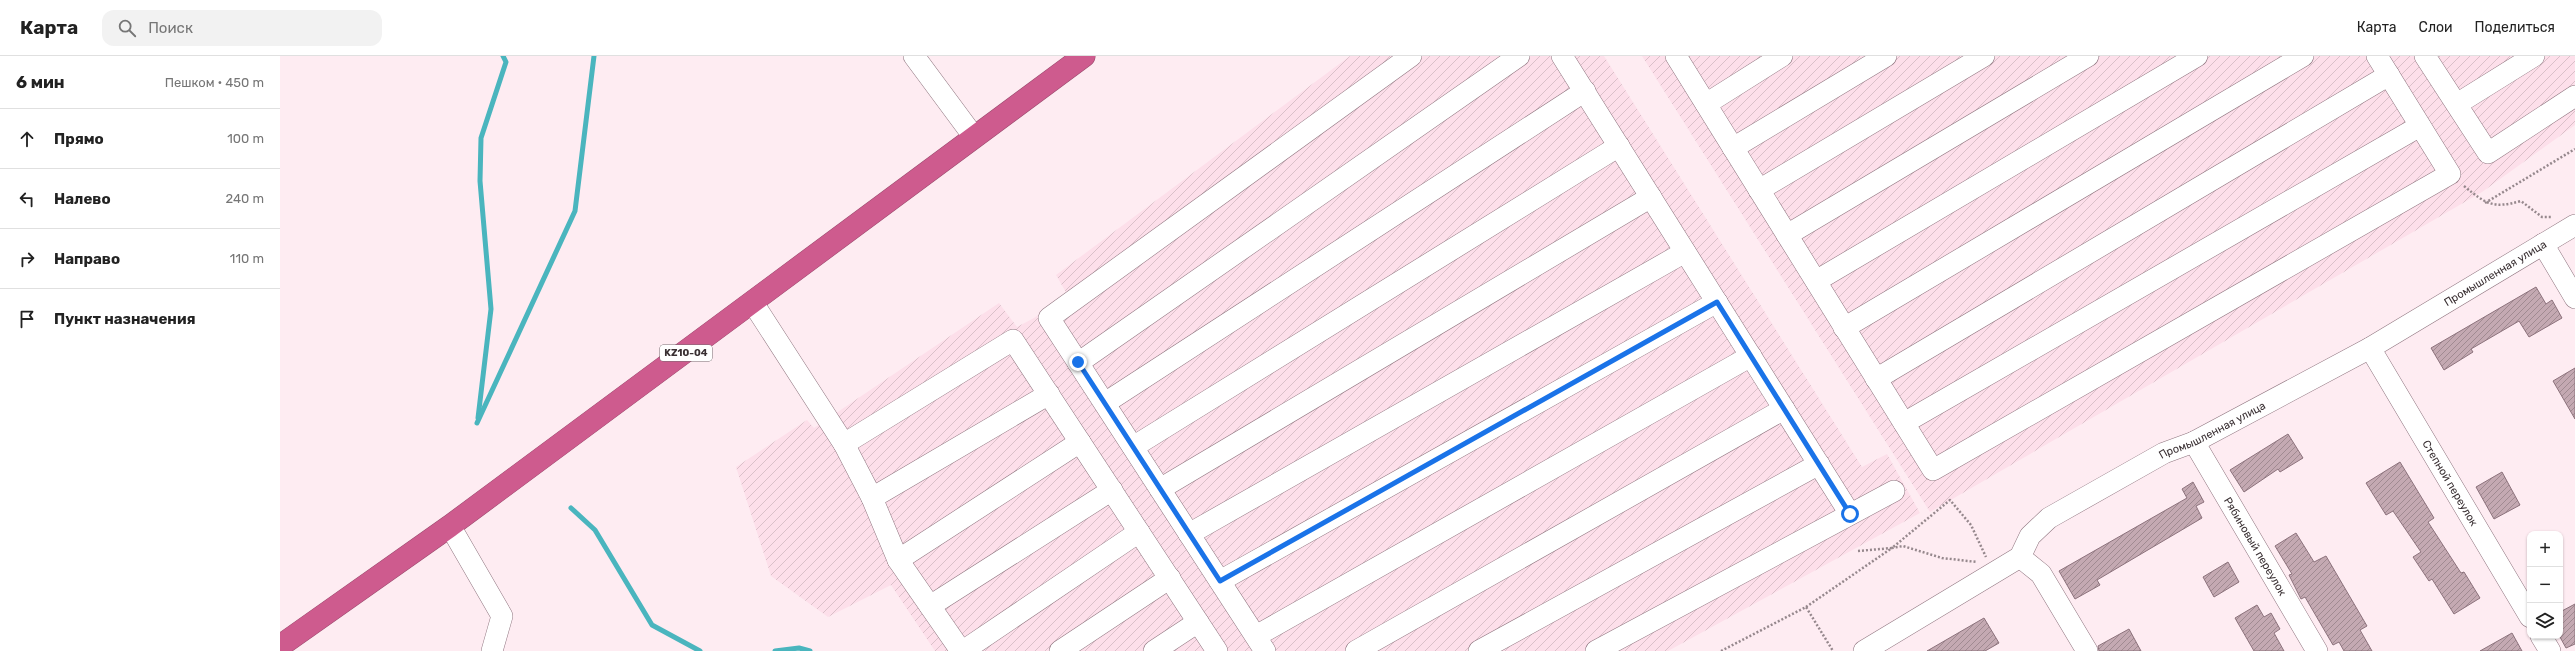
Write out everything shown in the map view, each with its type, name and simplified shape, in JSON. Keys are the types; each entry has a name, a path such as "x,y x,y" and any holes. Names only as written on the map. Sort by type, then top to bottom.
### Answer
{"highway":[{"name":"KZ10-04","path":"280,646 450,526 753,303 1084,56"}],"lane":[{"path":"914,56 974,137"},
{"path":"1411,56 1049,318 1260,644 1751,356"},
{"path":"1078,362 1519,56"},
{"path":"1562,56 1850,514"},
{"path":"1706,104 1782,56"},
{"path":"1733,148 1886,56"},
{"path":"1758,190 1984,56"},
{"path":"1787,235 2088,56"},
{"path":"1816,281 2197,56"},
{"path":"1844,328 2304,56"},
{"path":"1679,57 1758,190 1933,470 2450,174 2377,56"},
{"path":"2427,56 2456,104 2488,152 2575,96"},
{"path":"2456,104 2534,56"},
{"path":"1876,379 2389,75"},
{"path":"1105,404 1584,91"},
{"path":"1904,423 2420,126"},
{"path":"1133,447 1619,146"},
{"path":"1160,489 1651,197"},
{"name":"Промышленная улица","path":"2020,557 2030,536 2049,518 2164,453 2194,442 2370,348 2543,244 2566,222"},
{"path":"2543,244 2575,298"},
{"path":"1189,534 1685,252"},
{"path":"1220,581 1717,302"},
{"path":"753,303 844,444 872,498 898,560 962,651 1139,532"},
{"path":"844,444 1013,340 1217,651"},
{"name":"Степной переулок","path":"2370,348 2527,612"},
{"path":"872,498 1049,394"},
{"path":"1356,651 1784,409"},
{"path":"898,560 1080,442"},
{"name":"Рябиновый переулок","path":"2194,442 2317,651"},
{"path":"1479,651 1819,464"},
{"path":"930,606 1112,490"},
{"path":"1596,651 1894,491"},
{"path":"450,526 502,616 492,651"},
{"path":"1864,651 2020,557 2041,574 2087,651"},
{"path":"1060,651 1170,578"},
{"path":"1154,651 1198,622"},
{"path":"2543,639 2550,651"}],"path":[{"path":"2484,203 2575,149"},
{"path":"2450,174 2484,203 2503,206 2521,201 2542,217 2566,222"},
{"path":"1721,651 1806,607 1892,548 1950,500 1971,525 1986,556 1991,559"},
{"path":"1858,551 1903,546 1942,558 1979,562"},
{"path":"1806,607 1833,651"}],"shaded area":[{"path":"1350,56 1604,56 1862,467 1887,454 1920,513 1668,651 935,651 891,585 828,617 771,576 736,467 807,420 814,428 999,303 1017,327 1034,318 1067,294 1056,275"},
{"path":"1642,56 2575,56 2575,125 2482,192 1930,512"}],"building":[{"path":"2536,287 2546,304 2552,300 2562,318 2529,337 2519,321 2471,349 2473,352 2444,370 2431,348"},
{"path":"2575,368 2575,419 2553,381"},
{"path":"2288,434 2303,458 2280,472 2278,469 2244,492 2230,470"},
{"path":"2400,462 2434,518 2428,522 2461,573 2464,572 2480,598 2454,614 2432,579 2429,581 2413,557 2421,552 2393,511 2386,515 2366,483"},
{"path":"2502,472 2520,505 2494,519 2476,487"},
{"path":"2193,482 2204,502 2196,506 2202,518 2097,580 2100,585 2075,599 2059,571 2187,498 2182,489"},
{"path":"2296,533 2314,562 2326,556 2367,626 2360,630 2372,651 2344,651 2339,642 2333,645 2305,597 2301,599 2289,575 2292,574 2275,546"},
{"path":"2228,562 2239,582 2214,597 2203,577"},
{"path":"2575,604 2575,644 2566,648 2561,639 2563,639 2563,610"},
{"path":"2257,605 2264,617 2271,613 2280,629 2274,633 2284,651 2254,651 2235,618"},
{"path":"1984,618 1999,643 1985,651 1927,651"},
{"path":"2129,629 2141,651 2099,651 2098,646"},
{"path":"2512,633 2522,651 2480,651"}],"waterway":[{"path":"478,418 491,309 480,181 481,138 506,62 503,56"},
{"path":"477,423 575,211 594,56"},
{"path":"571,508 595,530 652,625 700,651"},
{"path":"775,651 799,648 810,651"}],"route":[{"path":"1078,362 1220,581 1717,302 1850,514"}]}
